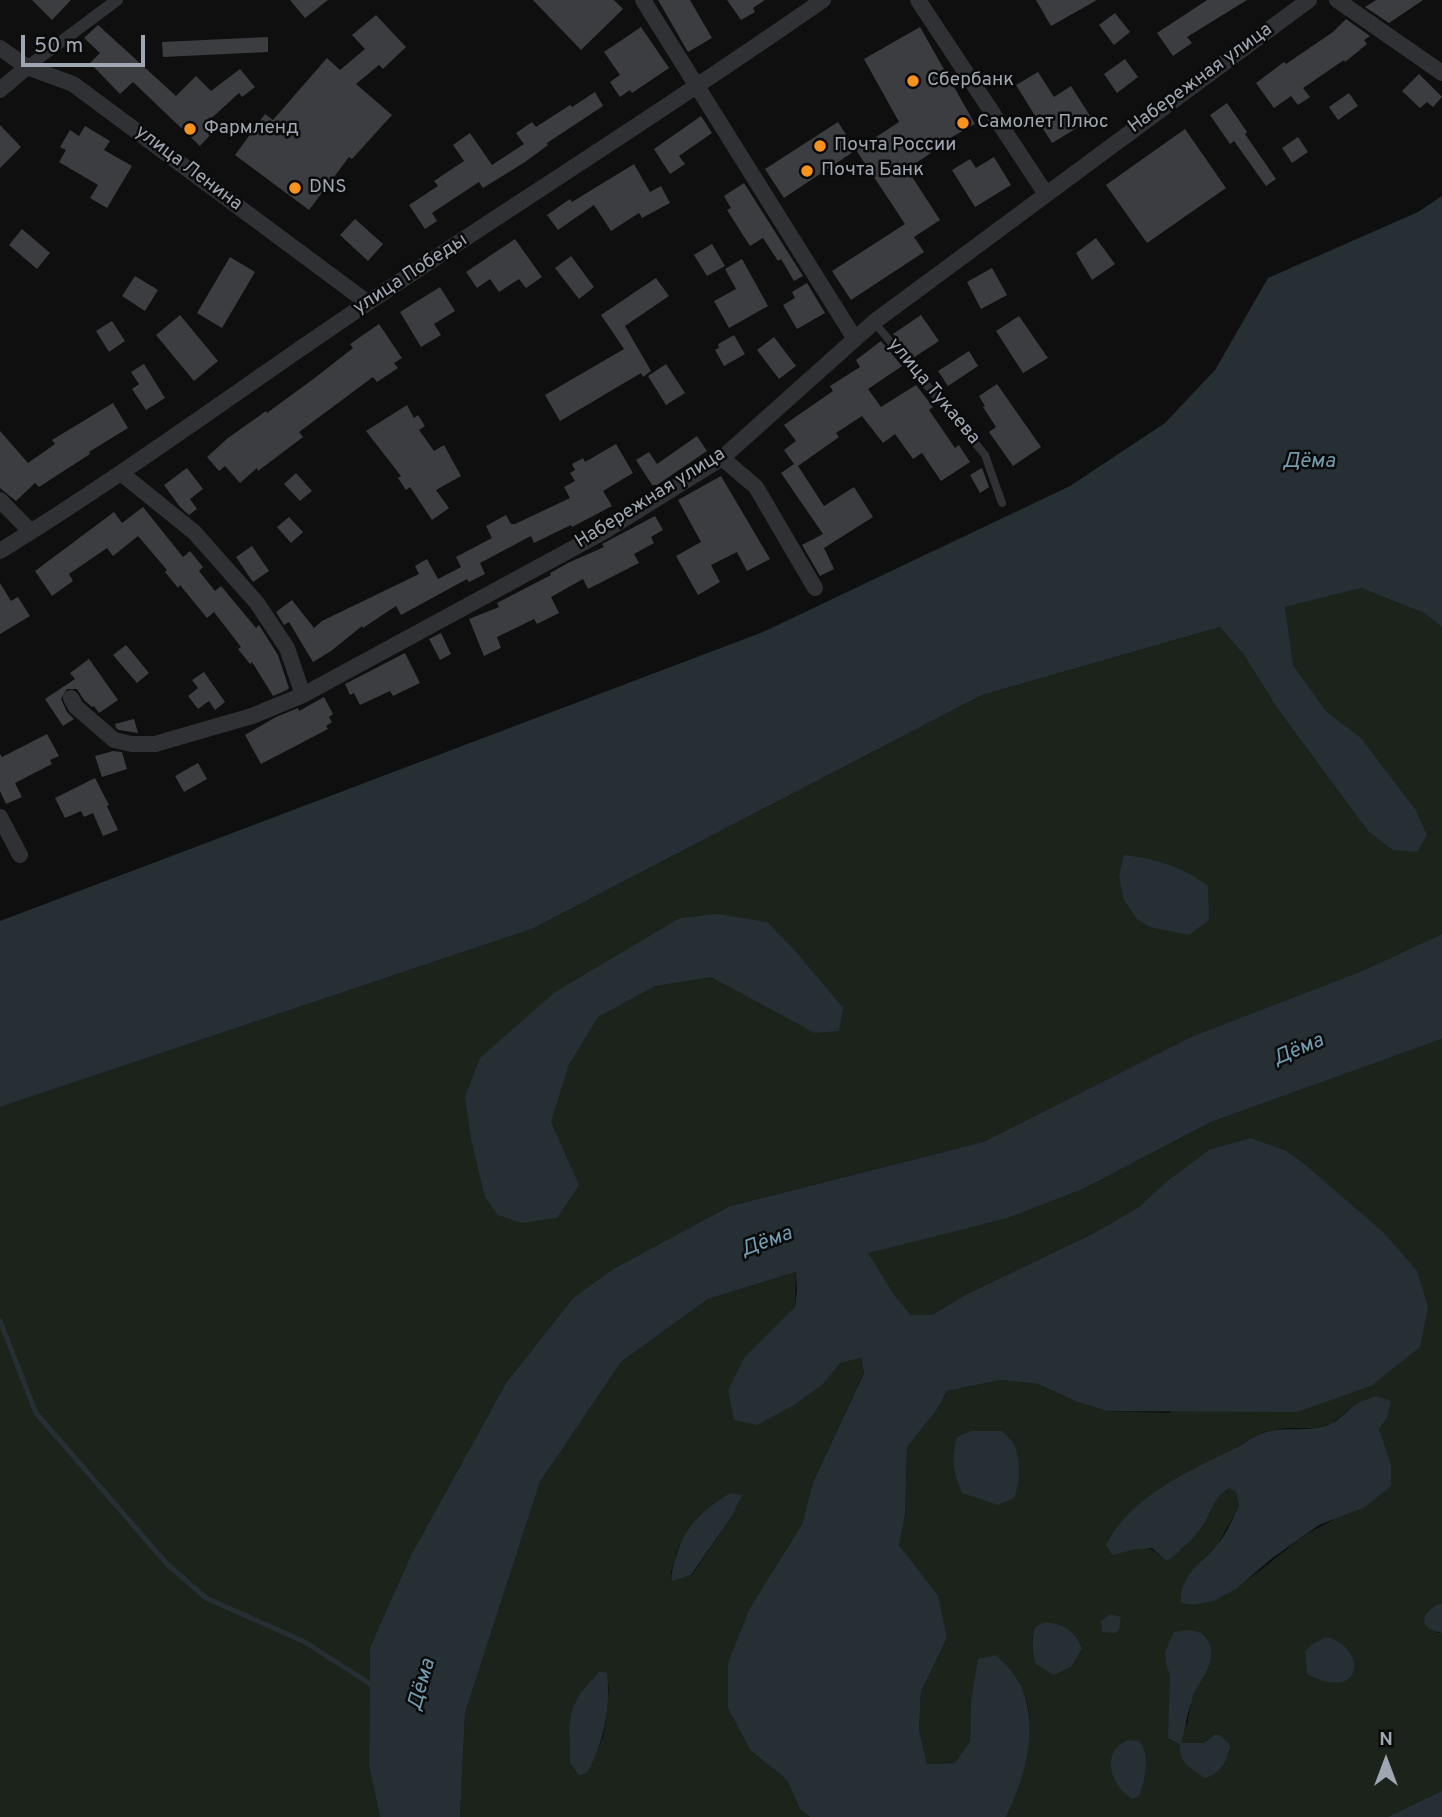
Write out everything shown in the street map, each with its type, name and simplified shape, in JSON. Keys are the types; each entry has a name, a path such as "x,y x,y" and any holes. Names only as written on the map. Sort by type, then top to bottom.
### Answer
{"street":[{"path":"0,90 117,0"},
{"path":"643,0 855,339"},
{"name":"улица Победы","path":"0,551 122,474 368,303 696,88 823,0"},
{"path":"918,0 1046,194"},
{"name":"Набережная улица","path":"71,698 76,707 114,740 132,744 155,744 252,716 303,695 605,531 722,458 874,321 1309,0"},
{"path":"1337,0 1442,73"},
{"name":"улица Ленина","path":"0,48 27,67 74,84 368,303"},
{"path":"722,458 756,487 815,588"},
{"path":"122,474 194,532 257,603 287,648 303,695"},
{"path":"0,500 31,532"},
{"path":"0,817 20,855"}],"lane":[{"name":"улица Тукаева","path":"874,321 985,455 1002,503"}],"shaded area":[{"path":"1361,588 1424,613 1442,627 1442,934 1362,971 1193,1036 983,1142 730,1206 613,1269 573,1298 506,1383 411,1555 370,1647 369,1766 380,1817 0,1817 0,1107 532,929 982,695 1220,627 1244,655 1277,708 1368,831 1360,737 1326,711 1292,664 1285,607"},
{"path":"1442,1039 1442,1603 1436,1605 1437,1633 1442,1633 1442,1791 1387,1817 1006,1817 1021,1778 1028,1748 1030,1719 1024,1694 1015,1676 971,1701 970,1741 955,1763 927,1764 919,1730 921,1692 947,1638 915,1568 899,1545 905,1515 907,1447 936,1411 947,1391 1001,1380 1038,1384 1075,1401 1106,1411 1170,1413 1302,1162 1285,1150 1251,1138 1210,1149 1167,1181 1139,1207 1092,1234 965,1295 932,1315 911,1315 895,1296 867,1252 1008,1218 1083,1189 1211,1122","holes":["1357,1403 1387,1418 1379,1429 1391,1464 1341,1515 1304,1536 1238,1586 1194,1605 1201,1561 1218,1544 1239,1506 1236,1492 1229,1488 1213,1501 1209,1514 1182,1550 1159,1555 1147,1548 1124,1552 1183,1476 1264,1432 1286,1428 1316,1428 1332,1423","1045,1622 1063,1626 1073,1633 1082,1649 1072,1666 1033,1653 1035,1627","1170,1674 1201,1679 1191,1702 1187,1726 1170,1691","1214,1735 1230,1751 1222,1767 1181,1744 1204,1743"]},
{"path":"796,1272 795,1307 776,1327 823,1384 839,1363 861,1358 864,1372 813,1482 802,1524 750,1608 728,1708 750,1750 787,1780 800,1809 810,1817 460,1817 465,1713 540,1482 621,1362 708,1299","holes":["730,1519 692,1575 672,1580 671,1572 679,1546","599,1671 609,1686 603,1737 587,1773 579,1776 570,1763 569,1726 572,1709 579,1695"]}],"water":[{"name":"Дёма","path":"1442,196 1442,627 1424,613 1361,588 1285,607 1293,665 1326,711 1360,737 1415,809 1427,835 1417,852 1393,850 1368,831 1277,708 1244,655 1220,627 982,695 532,929 0,1107 0,921 763,632 1070,486 1165,423 1215,370 1268,278 1418,212"},
{"path":"1124,855 1168,864 1208,886 1209,920 1189,935 1150,927 1137,919 1124,900 1119,876"},
{"path":"717,914 767,922 843,1008 839,1031 815,1033 711,977 655,986 598,1017 569,1064 551,1122 579,1185 557,1218 522,1223 498,1215 485,1197 471,1139 465,1097 480,1058 555,992 680,918"},
{"path":"1442,934 1442,1039 1211,1122 1083,1189 1008,1218 868,1253 895,1296 911,1315 932,1315 965,1295 1092,1234 1139,1207 1167,1181 1210,1149 1251,1138 1285,1150 1302,1162 1384,1233 1417,1271 1428,1307 1420,1347 1371,1386 1297,1412 1106,1411 1075,1401 1038,1384 1001,1380 947,1391 936,1411 907,1447 905,1515 899,1545 938,1596 947,1638 921,1692 919,1730 927,1764 955,1763 970,1741 971,1701 978,1659 996,1655 1013,1673 1023,1692 1030,1728 1025,1765 1006,1817 810,1817 800,1809 787,1780 750,1750 728,1708 728,1663 750,1608 802,1524 813,1482 864,1373 861,1358 840,1363 823,1384 794,1405 757,1425 734,1420 728,1390 744,1358 795,1307 796,1272 708,1299 621,1362 540,1482 465,1713 460,1817 380,1817 369,1766 370,1647 411,1555 506,1383 573,1298 613,1269 730,1206 983,1142 1193,1036 1362,971"},
{"path":"1376,1396 1391,1401 1387,1418 1379,1429 1391,1464 1391,1486 1365,1507 1319,1525 1271,1559 1236,1589 1213,1601 1194,1605 1181,1603 1181,1593 1188,1577 1221,1541 1239,1506 1236,1492 1229,1488 1216,1500 1196,1534 1167,1561 1152,1548 1112,1555 1106,1545 1117,1528 1145,1499 1179,1477 1262,1433 1322,1427 1337,1420 1356,1404"},
{"path":"971,1431 1002,1431 1013,1443 1019,1472 1014,1498 998,1505 962,1493 955,1472 954,1452 957,1437"},
{"path":"730,1493 742,1495 730,1519 691,1575 672,1581 681,1543 691,1526 712,1505"},
{"path":"1442,1603 1442,1633 1429,1629 1424,1623 1425,1615"},
{"path":"1110,1614 1121,1617 1119,1630 1115,1633 1102,1632 1101,1621"},
{"path":"1045,1622 1068,1629 1082,1649 1072,1666 1054,1675 1036,1664 1034,1655 1035,1627"},
{"path":"1188,1630 1205,1637 1210,1646 1211,1659 1192,1700 1181,1743 1204,1743 1214,1735 1220,1735 1230,1745 1223,1766 1205,1778 1183,1760 1180,1744 1168,1738 1170,1675 1165,1652 1174,1632"},
{"path":"1326,1637 1338,1642 1352,1657 1353,1673 1348,1679 1328,1682 1307,1674 1305,1652 1311,1645"},
{"path":"599,1671 607,1673 605,1724 598,1750 587,1773 579,1776 570,1763 569,1726 572,1709 579,1695"},
{"path":"1128,1740 1139,1741 1146,1760 1139,1796 1133,1799 1125,1794 1111,1770 1113,1753 1119,1745"},
{"path":"1442,1791 1442,1817 1387,1817"}],"building":[{"path":"32,0 71,0 52,20"},
{"path":"290,0 328,0 305,18"},
{"path":"533,0 614,0 623,9 581,50"},
{"path":"658,0 690,0 712,38 688,52"},
{"path":"727,0 765,0 753,8 755,12 741,20"},
{"path":"1036,0 1097,0 1051,26"},
{"path":"1207,0 1247,0 1187,37 1192,43 1173,56 1157,33"},
{"path":"1376,0 1423,0 1389,23 1365,7"},
{"path":"1115,13 1130,32 1114,45 1099,25"},
{"path":"376,15 406,47 383,69 379,65 356,84 392,115 352,159 349,157 309,210 235,155 265,114 273,120 327,58 340,70 365,49 352,35"},
{"path":"1346,19 1370,36 1364,40 1367,44 1345,62 1344,60 1303,88 1310,97 1298,105 1291,96 1274,108 1256,83 1333,32"},
{"path":"98,25 176,96 196,76 211,91 240,69 255,87 242,97 239,93 205,124 213,132 200,146 133,82 120,94 90,63 100,53 84,38"},
{"path":"641,27 669,68 632,93 630,90 620,97 610,82 620,75 604,52"},
{"path":"920,27 975,124 929,150 931,153 907,169 940,220 914,237 924,252 851,300 832,271 905,224 856,150 899,122 864,59"},
{"path":"268,37 268,52 163,57 162,42"},
{"path":"1125,59 1138,77 1117,93 1104,74"},
{"path":"1038,72 1054,97 1071,86 1092,119 1052,143 1016,85"},
{"path":"1419,74 1442,97 1433,107 1427,102 1420,108 1402,91"},
{"path":"595,92 603,106 547,143 548,145 525,162 483,188 479,182 432,213 437,221 425,229 409,205 438,186 434,181 464,161 453,145 470,133 492,165 524,144 516,133 532,122 536,127"},
{"path":"1349,93 1358,106 1338,120 1329,107"},
{"path":"1227,103 1276,179 1266,186 1234,141 1230,144 1210,115"},
{"path":"701,116 712,133 679,156 685,164 670,174 654,149"},
{"path":"838,122 856,150 784,198 765,169"},
{"path":"0,125 21,147 0,168"},
{"path":"85,126 110,141 104,150 132,166 107,208 90,198 98,185 59,162 66,150 60,147 70,130 79,136"},
{"path":"1185,129 1226,188 1147,243 1106,185"},
{"path":"1298,137 1308,152 1292,163 1282,148"},
{"path":"994,157 1011,185 975,207 952,170 970,159 976,168"},
{"path":"634,164 650,192 661,186 670,203 642,218 639,213 611,231 594,205 558,230 547,215 570,199 572,202"},
{"path":"744,183 803,276 794,281 781,259 778,261 763,238 750,246 727,210 731,208 724,196"},
{"path":"355,219 383,244 368,261 340,235"},
{"path":"22,229 50,253 37,269 9,245"},
{"path":"1096,238 1115,264 1092,280 1076,253"},
{"path":"515,239 542,277 526,288 519,279 499,292 490,279 477,288 466,272"},
{"path":"712,244 725,266 707,276 694,255"},
{"path":"571,256 594,287 579,299 555,268"},
{"path":"230,257 255,272 222,328 197,313"},
{"path":"742,259 768,306 729,328 714,301 736,289 725,269"},
{"path":"992,268 1007,295 981,309 967,282"},
{"path":"135,276 158,290 145,311 122,296"},
{"path":"656,278 669,296 625,326 651,371 643,377 641,373 560,421 545,395 624,349 601,315"},
{"path":"807,283 825,313 797,329 783,305 795,298 792,292"},
{"path":"440,287 455,311 434,324 441,335 421,347 400,312"},
{"path":"180,315 218,361 194,381 156,335"},
{"path":"921,315 939,341 913,358 893,334"},
{"path":"1019,316 1048,358 1023,373 996,331"},
{"path":"112,321 125,341 109,352 96,331"},
{"path":"379,324 402,358 394,363 398,368 377,382 373,377 299,432 303,437 240,483 225,466 219,471 207,457 228,438 316,377 353,348 350,344"},
{"path":"734,335 745,354 724,366 715,350 719,348 718,344"},
{"path":"774,337 796,366 779,379 757,350"},
{"path":"881,341 902,366 868,389 881,407 916,385 933,407 929,410 955,448 959,445 970,462 941,481 922,453 913,459 895,434 883,443 862,416 836,433 839,437 798,466 824,506 854,487 873,517 824,548 834,569 820,576 802,545 823,534 781,473 794,464 784,450 796,441 784,425 833,391 830,386 860,367 856,360"},
{"path":"969,351 978,366 948,386 938,371"},
{"path":"144,364 165,398 146,410 132,389 139,384 131,372"},
{"path":"666,364 685,393 666,405 648,376"},
{"path":"997,384 1041,447 1013,466 989,432 996,427 979,396"},
{"path":"113,403 128,428 39,487 35,483 16,501 0,488 0,431 28,463 55,444 52,440"},
{"path":"407,405 414,418 418,415 425,426 419,430 434,451 444,445 461,476 436,490 449,508 432,520 410,487 406,490 398,478 401,476 366,431"},
{"path":"697,436 707,451 657,485 652,485 636,460 649,452 657,464"},
{"path":"616,444 633,473 603,491 612,506 534,543 531,536 480,563 485,574 469,582 467,579 401,615 396,606 363,628 362,626 313,662 289,622 284,625 276,612 292,600 314,628 322,621 419,574 415,566 427,559 438,579 461,567 456,557 492,538 486,526 506,515 511,524 515,524 570,498 564,487 575,481 570,473 575,470 572,464 583,458 585,462"},
{"path":"187,468 203,489 190,499 197,509 189,515 164,485"},
{"path":"982,468 989,487 980,493 970,475"},
{"path":"296,473 312,491 300,501 284,484"},
{"path":"721,476 770,559 747,571 737,552 711,565 720,582 698,595 676,556 701,542 678,500"},
{"path":"143,507 183,557 190,551 203,567 199,571 215,591 221,586 256,628 259,625 278,655 289,688 287,690 273,696 252,662 250,664 238,649 241,647 214,612 207,618 180,585 178,588 165,572 167,570 138,536 113,556 107,548 69,574 73,581 52,596 35,571 114,512 122,523"},
{"path":"655,516 663,530 651,537 654,543 634,554 639,563 588,589 583,579 551,597 559,613 537,624 534,619 497,637 501,648 484,656 469,619 499,607 497,603 570,562 604,547 602,544"},
{"path":"289,517 303,532 291,543 277,527"},
{"path":"252,546 269,571 253,582 236,557"},
{"path":"0,583 11,601 18,597 30,616 0,634"},
{"path":"441,633 451,654 440,660 429,639"},
{"path":"126,645 149,673 137,683 113,655"},
{"path":"405,653 420,683 393,696 390,691 360,705 354,693 350,695 345,684"},
{"path":"89,659 118,700 99,713 84,700 77,689 67,689 61,699 74,719 63,726 45,699 75,679 70,673"},
{"path":"204,672 225,702 215,710 209,701 198,709 188,696 198,688 192,680"},
{"path":"324,697 333,714 329,717 332,722 326,726 328,729 261,764 245,735 276,717 298,708 299,711"},
{"path":"134,719 138,733 116,728 115,724"},
{"path":"47,734 59,756 50,760 52,764 15,783 22,797 6,804 0,791 0,754 2,757"},
{"path":"113,751 122,752 127,769 102,777 95,756"},
{"path":"198,763 207,779 184,792 175,776"},
{"path":"95,778 118,830 103,836 93,813 84,817 81,811 65,818 55,798"}],"waterway":[{"path":"0,1321 36,1413 167,1564 206,1598 305,1642 375,1687"}],"place":[{"name":"Сбербанк","path":"913,81"},
{"name":"Самолет Плюс","path":"963,123"},
{"name":"Фармленд","path":"190,129"},
{"name":"Почта России","path":"820,146"},
{"name":"Почта Банк","path":"807,171"},
{"name":"DNS","path":"295,188"}]}
